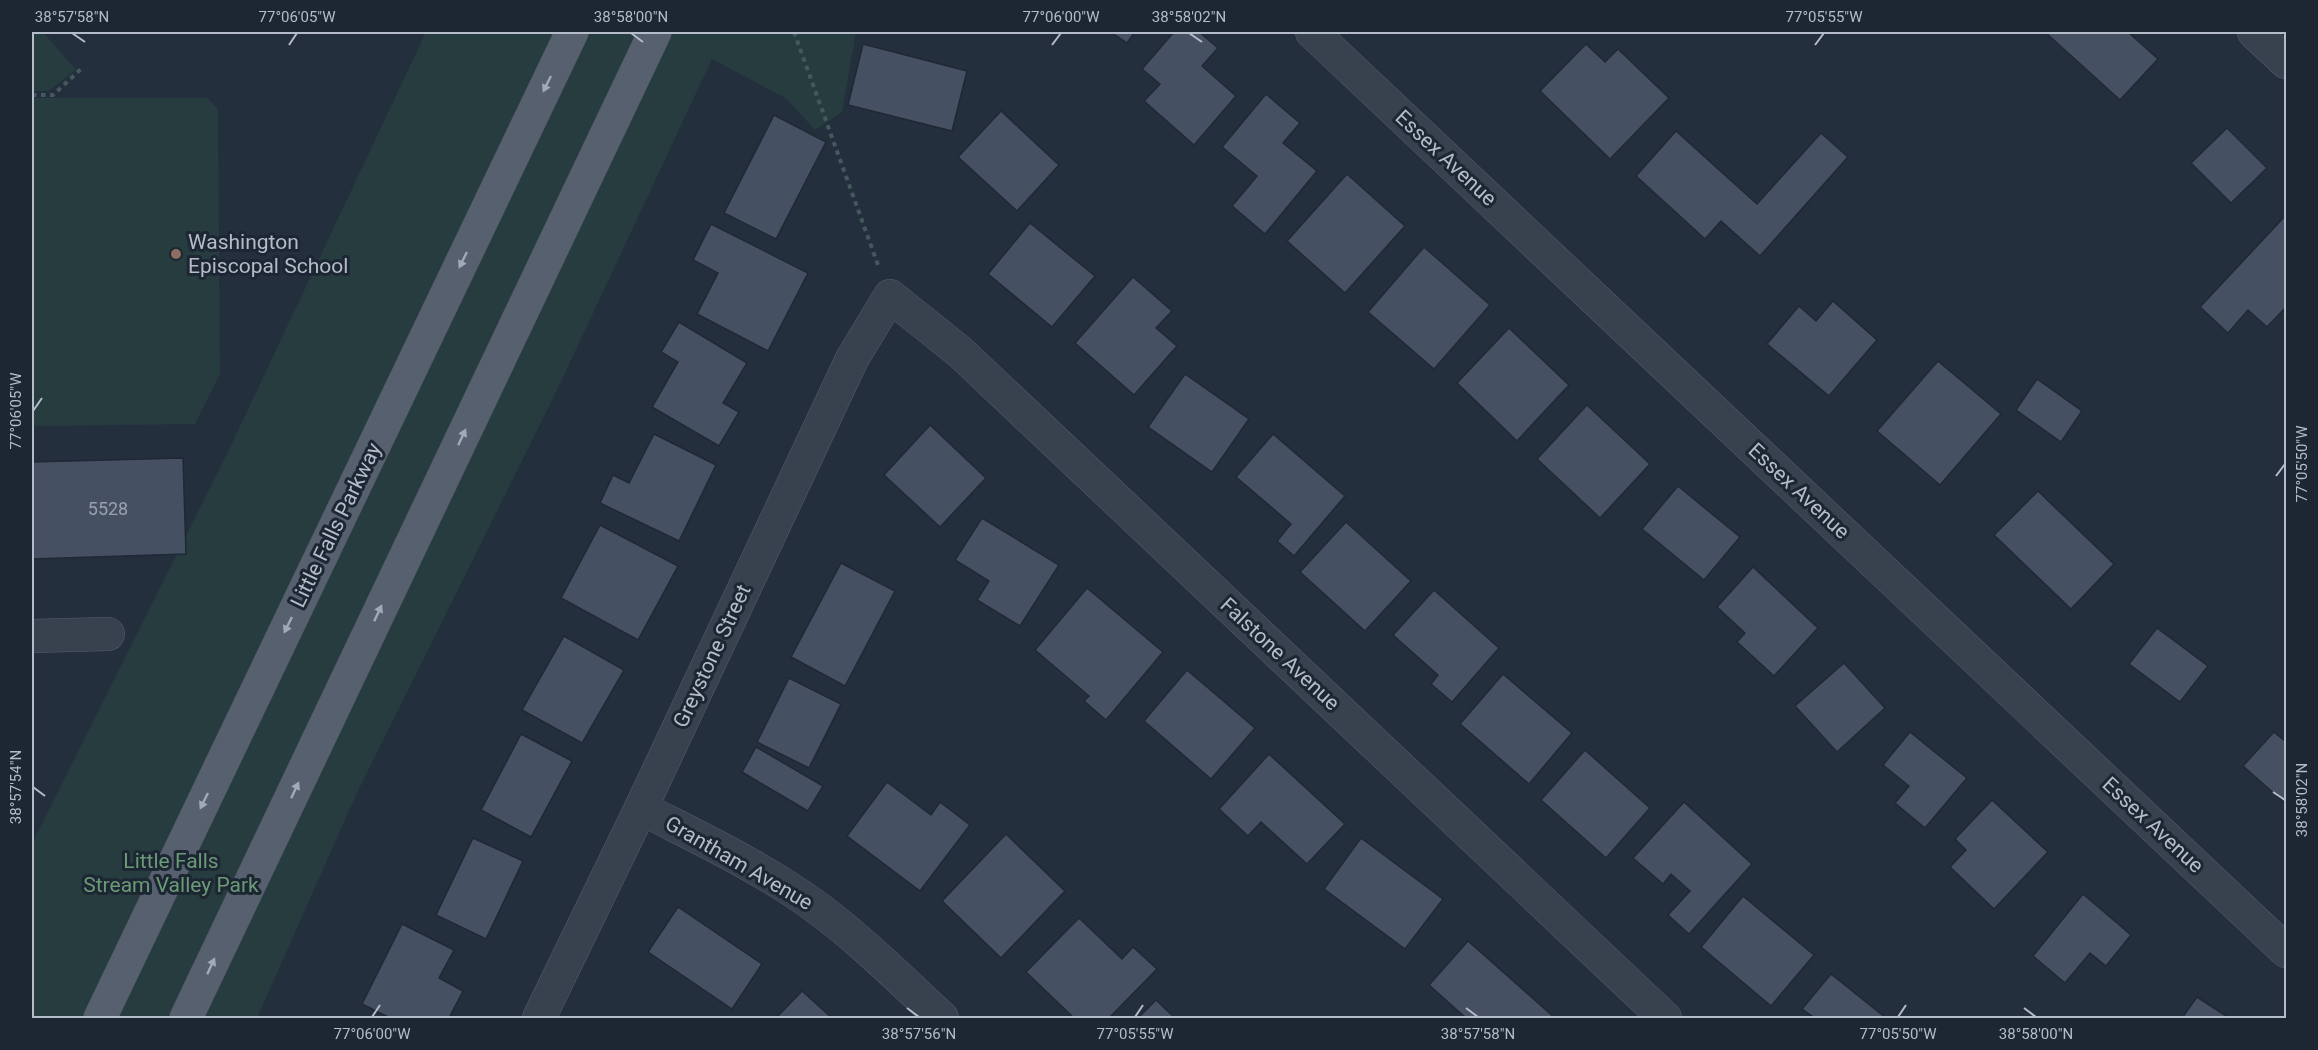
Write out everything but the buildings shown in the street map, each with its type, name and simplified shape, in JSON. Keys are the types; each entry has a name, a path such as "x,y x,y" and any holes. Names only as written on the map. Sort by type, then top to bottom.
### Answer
{"main road":[{"name":"Little Falls Parkway","path":"100,1018 572,32"},
{"path":"186,1018 655,32"}],"street":[{"name":"Essex Avenue","path":"1312,32 2286,951"},
{"path":"2254,32 2286,62"},
{"name":"Greystone Street","path":"539,1018 641,808 852,359 890,296"},
{"name":"Falstone Avenue","path":"890,296 960,352 1665,1018"},
{"path":"32,636 108,634"},
{"name":"Grantham Avenue","path":"641,808 763,872 811,903 856,937 942,1018"}],"path":[{"path":"794,32 890,296"},
{"path":"32,94 53,94 81,69"}],"green space":[{"path":"32,32 43,32 76,70 48,91 32,91"},
{"name":"Little Falls Stream Valley Park","path":"426,32 856,32 842,112 815,130 787,99 712,59 557,390 355,797 257,1018 32,1018 32,844 228,452"},
{"path":"32,98 207,98 218,109 220,374 195,424 32,426"}],"place":[{"name":"Washington Episcopal School","path":"176,254"}]}
